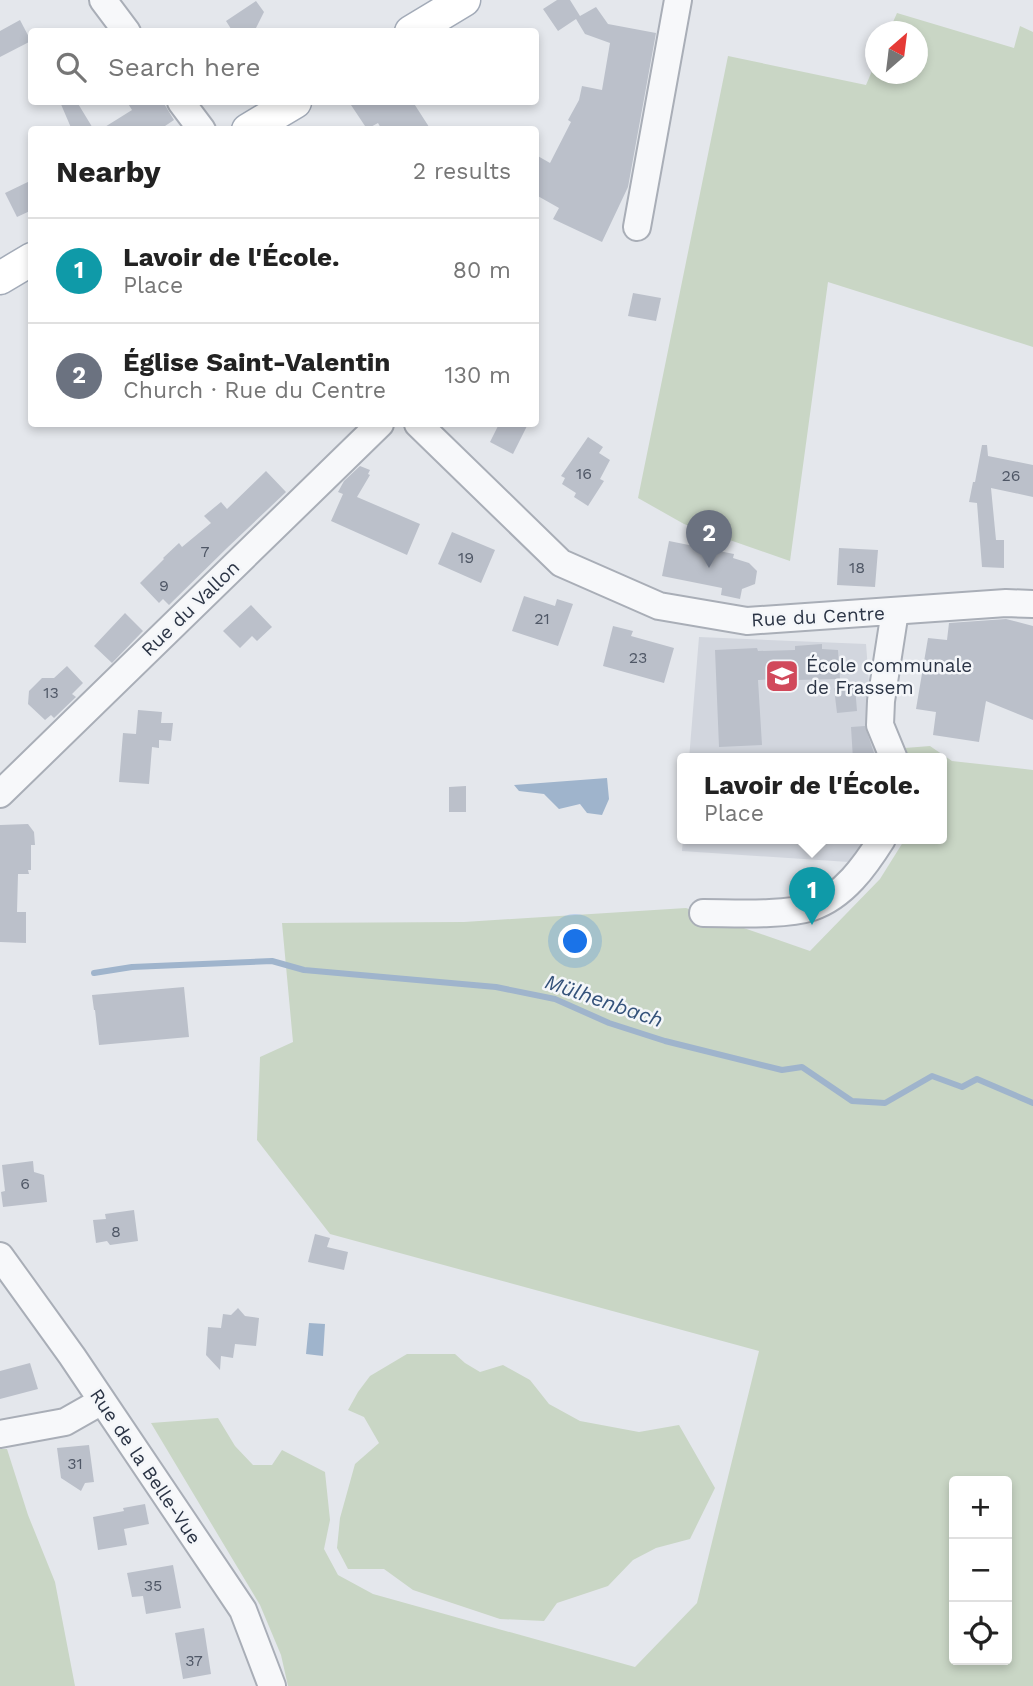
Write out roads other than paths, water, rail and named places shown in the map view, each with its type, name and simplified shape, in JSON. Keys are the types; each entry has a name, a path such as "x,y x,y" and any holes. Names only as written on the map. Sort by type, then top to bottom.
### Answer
{"main road":[{"path":"418,28 464,0"},
{"path":"255,126 290,105"},
{"path":"0,278 28,261"}],"street":[{"path":"103,0 124,28"},
{"path":"637,227 678,0"},
{"path":"183,105 199,126"},
{"name":"Rue du Vallon","path":"0,794 377,427"},
{"name":"Rue du Centre","path":"421,427 561,563 659,606 747,621 1006,603 1033,604"},
{"path":"892,753 880,725 881,701 895,611"},
{"path":"703,913 785,911 813,906 855,878 879,844"},
{"name":"Rue de la Belle-Vue","path":"0,1256 243,1610 272,1686"},
{"path":"0,1434 65,1422 102,1401"}],"water":[{"path":"607,778 609,799 602,815 587,813 580,804 559,809 544,794 519,791 514,785"},
{"path":"309,1323 325,1324 323,1356 306,1354"}],"waterway":[{"name":"Mülhenbach","path":"94,973 132,967 272,961 304,970 496,987 555,999 609,1023 665,1041 782,1070 802,1067 852,1101 885,1103 932,1076 962,1087 977,1079 1033,1103"}],"place":[{"name":"Église Saint-Valentin","path":"709,568"},
{"name":"École communale de Frassem","path":"782,676"},
{"name":"Lavoir de l'École.","path":"812,925"}]}
